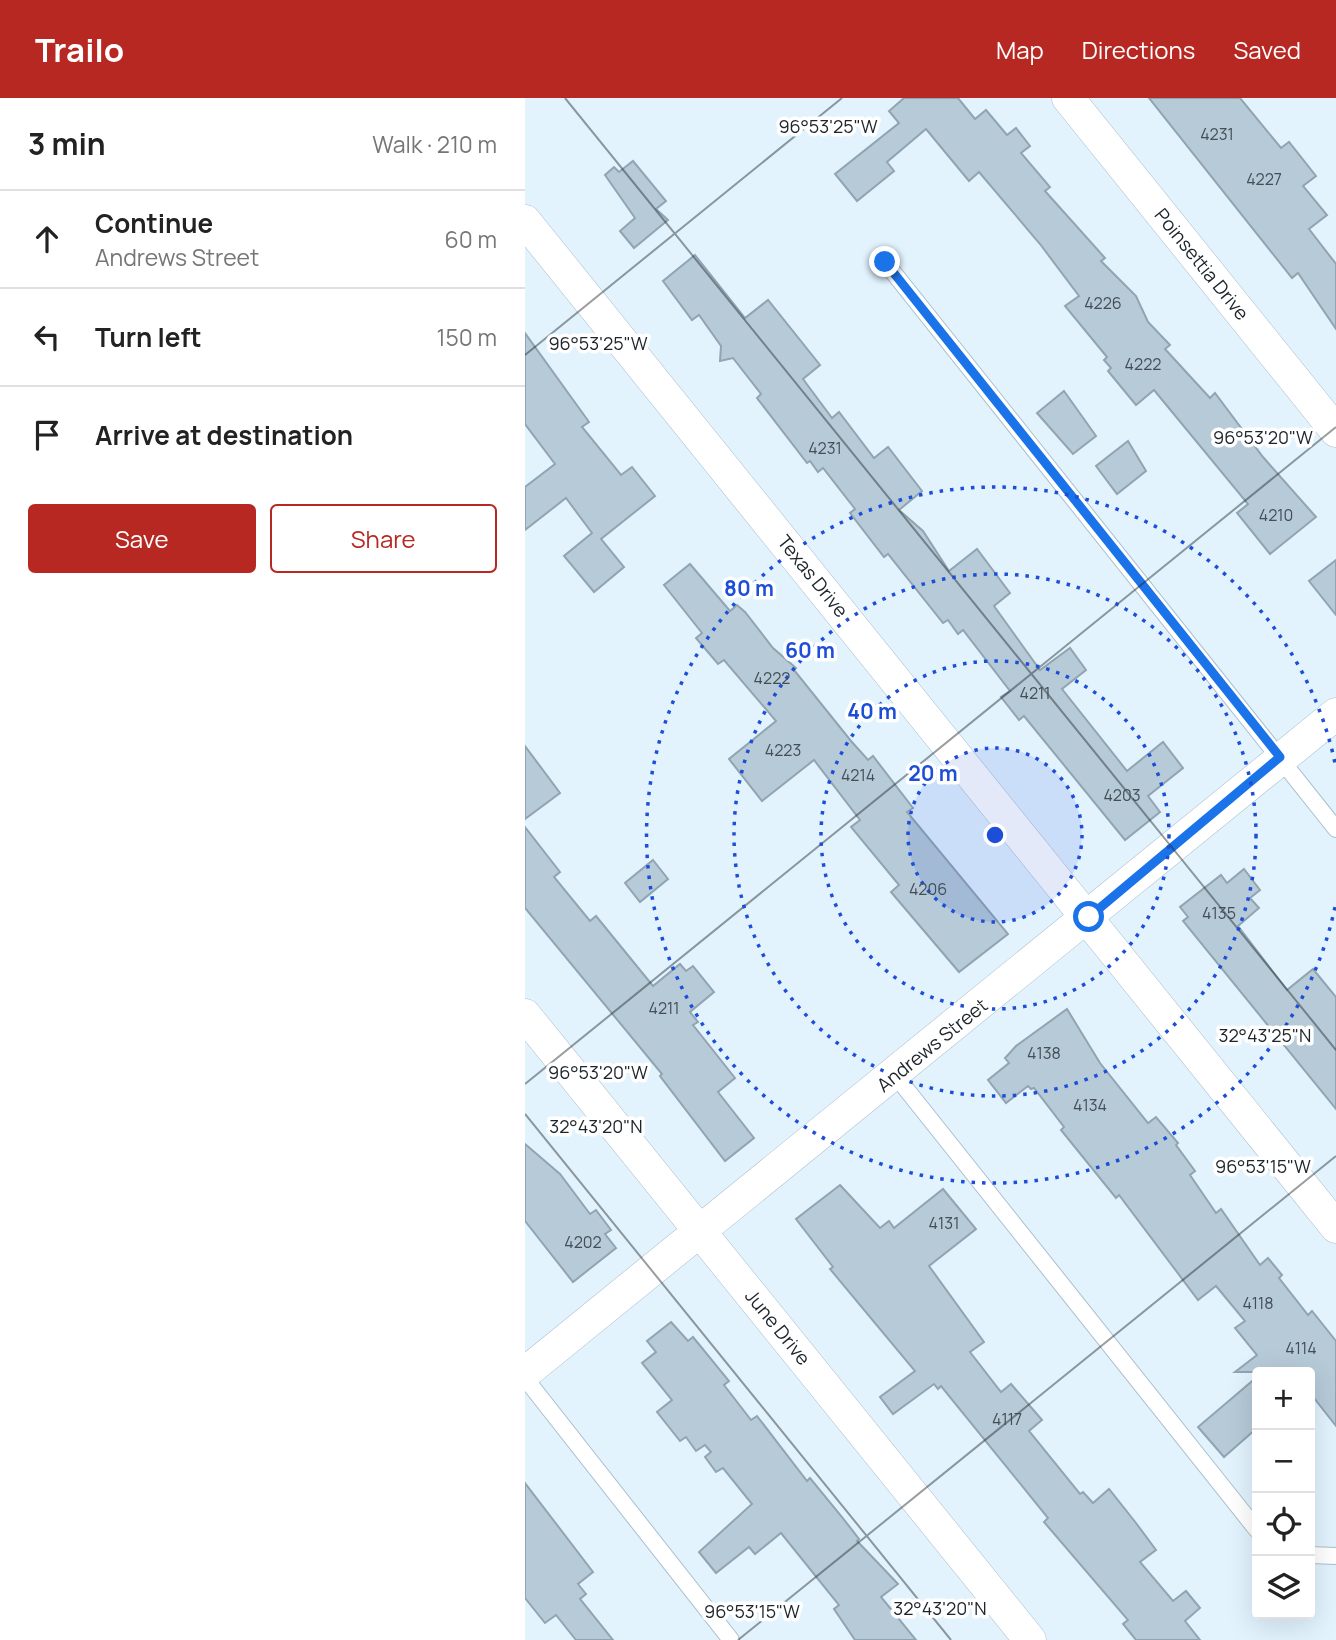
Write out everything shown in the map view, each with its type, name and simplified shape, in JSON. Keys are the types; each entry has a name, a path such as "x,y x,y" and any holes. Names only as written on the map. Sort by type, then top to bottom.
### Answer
{"street":[{"name":"Poinsettia Drive","path":"1067,98 1336,430"},
{"name":"Texas Drive","path":"525,221 1089,917 1336,1227"},
{"name":"Andrews Street","path":"525,1376 1089,917 1280,757 1336,714"},
{"name":"June Drive","path":"525,1015 1030,1640"}],"lane":[{"path":"885,262 1336,829"},
{"path":"895,1075 1252,1524"},
{"path":"525,1376 731,1640"},
{"path":"1315,1555 1336,1556"}],"building":[{"path":"904,98 958,98 975,119 986,110 1007,135 1016,128 1030,146 1021,153 1050,187 1045,191 1105,258 1101,261 1136,296 1148,322 1170,345 1165,349 1210,398 1215,393 1263,457 1316,517 1270,554 1237,513 1248,504 1154,390 1136,405 1108,371 1111,368 1104,360 1107,357 1065,306 1079,296 1040,244 979,172 969,181 926,129 887,162 894,171 857,201 835,174 899,123 889,111"},
{"path":"1149,98 1240,98 1281,148 1289,142 1316,176 1303,186 1327,215 1309,229 1336,264 1336,329 1298,273 1292,278"},
{"path":"633,161 666,201 656,209 668,220 634,248 620,231 635,218 605,175 614,167 619,172"},
{"path":"695,255 745,318 768,300 820,365 803,379 832,418 839,412 874,458 888,447 922,491 899,510 923,531 949,571 977,549 1010,593 994,606 1040,670 1070,648 1086,670 1062,689 1127,771 1163,742 1183,768 1148,796 1160,812 1125,840 1024,716 1019,720 1001,697 1010,691 963,630 958,634 948,620 943,623 888,554 884,557 850,513 855,509 823,468 818,472 810,461 807,463 757,398 761,394 733,358 720,361 721,346 699,315 692,320 663,281"},
{"path":"525,333 589,422 582,427 621,475 632,467 655,496 601,539 624,567 594,592 564,556 592,533 566,498 525,530 525,487 555,464 525,424"},
{"path":"1064,391 1096,436 1073,454 1037,413"},
{"path":"1128,441 1146,471 1117,494 1096,466"},
{"path":"1336,560 1336,615 1309,581"},
{"path":"690,564 730,611 737,605 745,612 773,648 796,668 794,670 851,741 868,760 873,756 913,808 907,812 1008,934 959,972 891,892 899,885 851,827 860,820 814,760 762,801 729,759 776,721 724,660 718,664 696,638 702,633 664,585"},
{"path":"525,746 560,793 525,819"},
{"path":"525,827 560,872 554,877 590,921 596,916 653,986 680,964 686,971 693,966 714,992 690,1012 698,1022 693,1025 735,1078 718,1092 754,1138 725,1161 660,1076 662,1074 525,908"},
{"path":"653,860 668,879 640,902 625,883"},
{"path":"1244,869 1260,890 1250,898 1259,908 1238,926 1287,990 1313,969 1336,997 1336,1109 1183,921 1188,917 1180,907 1221,875 1227,883"},
{"path":"1067,1009 1100,1063 1148,1123 1156,1117 1178,1143 1176,1145 1195,1171 1190,1175 1216,1213 1221,1209 1260,1265 1268,1258 1282,1275 1279,1278 1308,1315 1312,1311 1336,1341 1336,1426 1315,1399 1315,1367 1252,1367 1252,1372 1235,1372 1257,1355 1235,1328 1245,1321 1216,1286 1198,1300 1119,1195 1116,1198 1061,1130 1064,1127 1034,1088 1028,1086 1006,1103 988,1080 1009,1063 1005,1058 1016,1046"},
{"path":"525,1144 560,1174 590,1214 596,1210 611,1230 605,1234 616,1248 573,1282 525,1221"},
{"path":"840,1185 880,1228 889,1221 894,1228 943,1189 976,1229 929,1266 984,1342 970,1352 1001,1392 1011,1384 1042,1420 1029,1431 1080,1494 1083,1492 1093,1503 1109,1489 1156,1550 1140,1562 1173,1601 1186,1591 1200,1608 1185,1621 1200,1640 1136,1640 1123,1624 1128,1620 1044,1522 1048,1518 941,1386 938,1389 934,1384 893,1414 880,1397 915,1371 830,1269 833,1267 796,1219"},
{"path":"671,1322 688,1341 693,1337 729,1381 724,1385 751,1420 757,1416 807,1481 810,1478 842,1517 859,1539 857,1541 898,1584 881,1597 916,1640 855,1640 834,1609 839,1605 781,1533 755,1554 749,1547 716,1573 699,1552 752,1504 723,1468 716,1472 705,1457 711,1452 705,1445 696,1451 686,1437 680,1441 657,1412 672,1400 642,1363 656,1352 647,1341"},
{"path":"1252,1381 1252,1432 1224,1457 1198,1427"},
{"path":"525,1483 593,1572 578,1584 586,1594 580,1599 613,1640 576,1640 556,1615 545,1623 525,1598"}],"route":[{"path":"885,262 1280,757 1089,917"}]}
